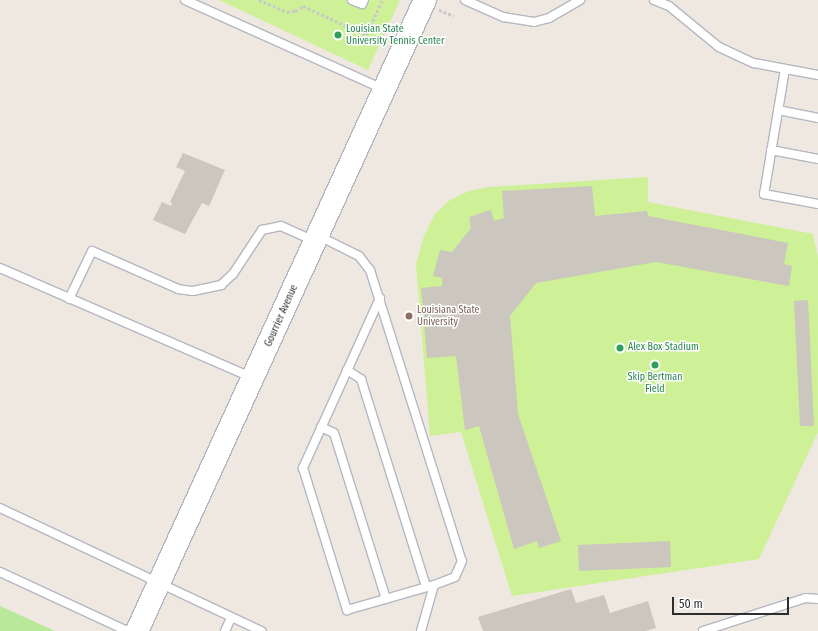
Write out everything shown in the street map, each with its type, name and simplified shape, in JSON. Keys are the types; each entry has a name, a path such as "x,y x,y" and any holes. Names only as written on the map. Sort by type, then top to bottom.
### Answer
{"main road":[{"name":"Gourrier Avenue","path":"137,631 161,582 254,378 384,89 428,3"}],"lane":[{"path":"185,0 384,89"},
{"path":"352,0 362,4 364,0"},
{"path":"465,0 503,17 534,22 549,18 580,0"},
{"path":"654,0 669,6 719,47 754,63 818,75"},
{"path":"785,69 764,194 818,204"},
{"path":"778,110 818,118"},
{"path":"771,150 818,159"},
{"path":"70,299 92,251 178,289 192,292 221,285 233,274 262,230 281,226 317,238 359,256 370,270 380,298 462,561 456,577 347,610 303,468 380,298"},
{"path":"0,268 254,378"},
{"path":"348,370 362,379 430,586 421,631"},
{"path":"321,427 334,433 386,599"},
{"path":"0,508 161,582 231,618 261,631"},
{"path":"0,572 127,631"},
{"path":"703,631 806,598 818,599"},
{"path":"225,631 231,618"}],"path":[{"path":"260,0 287,12 295,11 303,6 366,35 382,0"},
{"path":"428,3 454,16"}],"green space":[{"name":"Louisian State University Tennis Center","path":"219,0 400,0 368,70"},
{"name":"Alex Box Stadium","path":"648,177 648,202 813,234 818,258 818,432 759,559 512,596 461,432 430,436 416,264 424,236 435,214 450,200 469,191 488,187"},
{"path":"0,606 55,631 0,631"}],"building":[{"path":"183,153 225,170 209,206 202,203 185,234 153,220 162,202 171,206 172,203 170,202 185,171 176,167"},
{"path":"592,186 595,216 647,211 648,216 788,243 784,264 792,266 789,286 656,262 536,283 510,316 518,414 561,541 539,548 537,541 514,549 479,426 465,430 456,356 427,358 421,288 442,286 442,278 433,276 440,250 452,252 471,228 469,217 491,210 494,221 504,218 502,191"},
{"path":"808,300 814,426 800,426 794,301"},
{"path":"670,541 671,567 579,571 578,545"},
{"path":"571,589 576,603 604,595 610,613 648,601 656,628 646,631 483,631 478,617"}],"place":[{"name":"Louisian State University Tennis Center","path":"338,35"},
{"name":"Louisiana State University","path":"409,316"},
{"name":"Alex Box Stadium","path":"620,348"},
{"name":"Skip Bertman Field","path":"655,365"}]}
